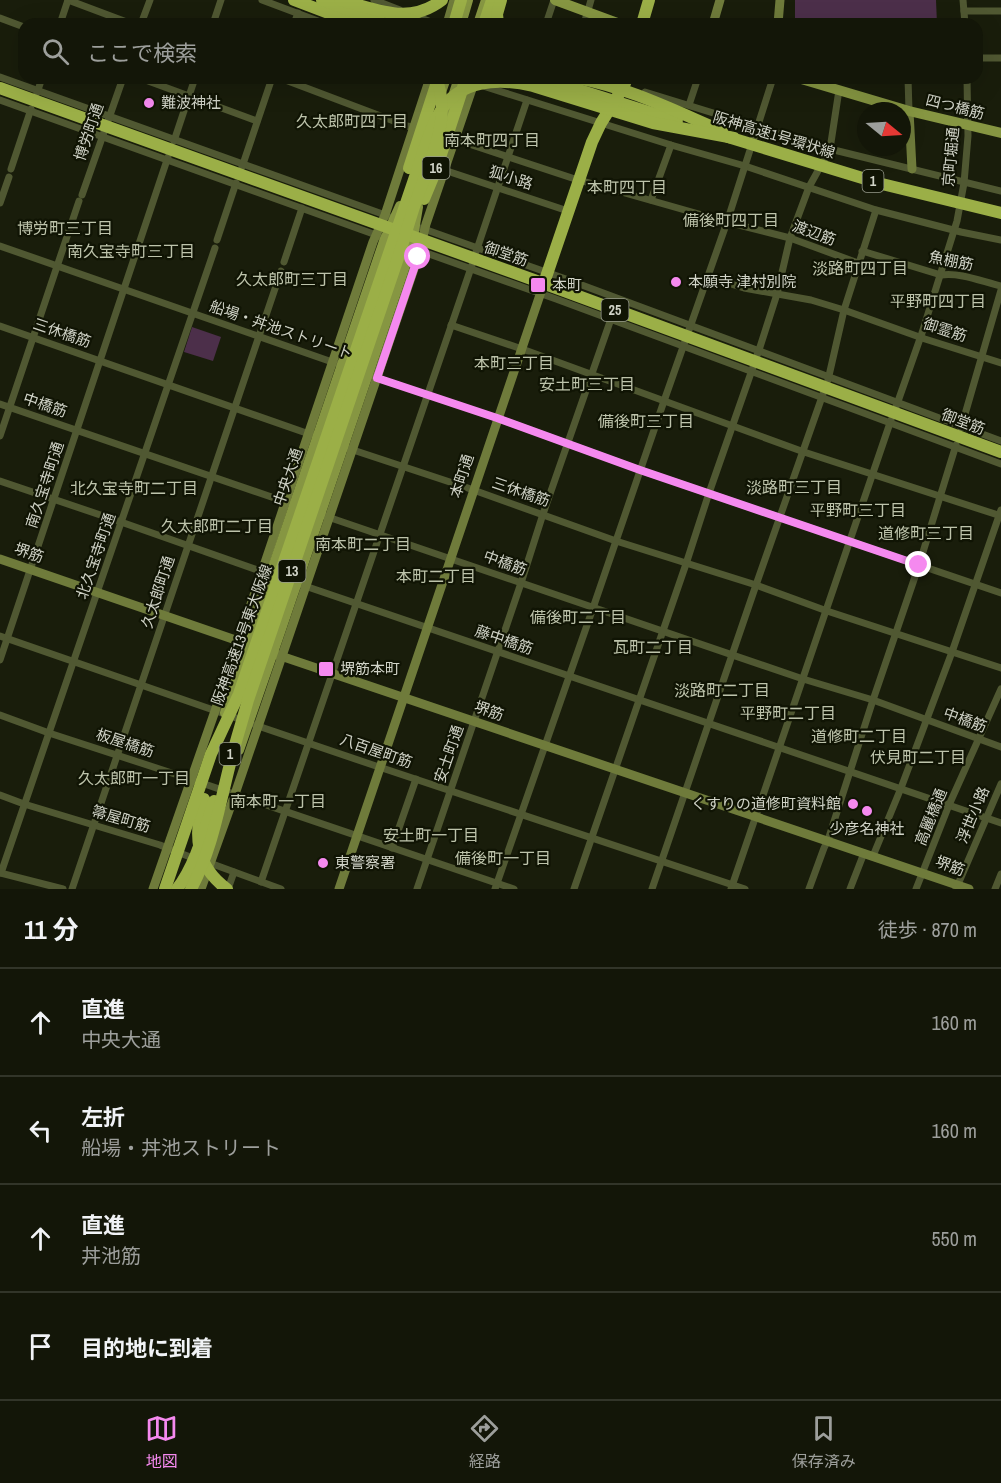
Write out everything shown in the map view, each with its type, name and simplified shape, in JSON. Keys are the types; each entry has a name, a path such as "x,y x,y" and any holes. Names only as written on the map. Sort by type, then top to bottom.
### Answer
{"highway":[{"path":"294,0 341,18"},
{"path":"322,0 370,18"},
{"path":"340,0 398,15 421,12 442,0"},
{"path":"358,0 412,18"},
{"path":"460,18 461,0"},
{"path":"486,18 492,0"},
{"path":"497,18 502,0"},
{"path":"644,18 649,0"},
{"name":"16","path":"399,252 408,172 435,84"},
{"name":"13","path":"399,252 440,126 442,106 439,84"},
{"name":"16","path":"399,252 433,177 470,84"},
{"name":"1","path":"399,252 418,165 435,120 445,105 458,94 480,84"},
{"name":"1","path":"525,84 653,123 734,138"},
{"name":"阪神高速1号環状線","path":"560,84 734,138 751,140 882,184 1001,213"},
{"path":"576,84 627,105"},
{"path":"600,84 639,96 751,140"},
{"name":"本町通","path":"544,284 592,142 624,84"},
{"name":"御堂筋","path":"0,88 239,174 384,223 401,232 421,237 474,259 1001,452"},
{"name":"阪神高速13号東大阪線","path":"188,889 208,850 243,697 399,252"},
{"name":"13","path":"227,889 217,881 206,866 199,848 197,827 207,788 243,697"},
{"name":"1","path":"177,889 195,856 243,697"},
{"name":"阪神高速13号東大阪線","path":"165,889 211,754 243,697"}],"main road":[{"path":"462,18 468,0"},
{"path":"480,18 486,0"},
{"path":"554,0 604,18"},
{"name":"中央大通","path":"165,889 384,241 407,192 444,84"},
{"path":"188,889 279,638 398,287 409,251 420,195 456,84"},
{"name":"四つ橋筋","path":"818,84 879,102"},
{"name":"四つ橋筋","path":"911,111 1001,133"}],"street":[{"path":"62,18 68,0 116,18"},
{"path":"143,18 150,0"},
{"path":"215,18 221,0"},
{"path":"262,0 311,18"},
{"path":"374,0 414,18"},
{"path":"422,18 427,0"},
{"path":"449,18 454,0"},
{"path":"548,18 554,0"},
{"path":"586,18 591,0"},
{"path":"715,18 720,0"},
{"path":"778,18 780,0"},
{"path":"963,0 965,18"},
{"path":"964,11 1001,11"},
{"path":"296,18 298,13"},
{"path":"0,18 18,25"},
{"path":"983,58 1001,58"},
{"path":"0,76 34,100"},
{"path":"11,169 40,84"},
{"name":"博労町通","path":"0,436 121,84"},
{"path":"156,84 257,121"},
{"name":"南久宝寺町通","path":"0,660 4,638 55,500 193,84"},
{"name":"北久宝寺町通","path":"1,873 270,84"},
{"name":"渡辺筋","path":"296,84 414,127 508,157 727,222 790,238 858,263"},
{"name":"中央大通","path":"153,889 262,572 354,292 384,223 428,84"},
{"path":"201,889 377,378 404,309 421,237 455,140 471,84"},
{"path":"485,84 526,100 745,166 876,210 1001,240"},
{"path":"631,84 757,127 1001,191"},
{"path":"689,105 696,84"},
{"path":"496,886 727,222 751,140 771,84"},
{"path":"908,84 909,102"},
{"name":"京町堀通","path":"732,887 941,275 964,183 968,125 967,84"},
{"path":"574,889 755,361 777,294 790,238 809,187 830,148 839,90"},
{"path":"0,100 34,100"},
{"path":"261,882 526,100"},
{"path":"651,200 671,145"},
{"path":"911,150 912,169"},
{"name":"狐小路","path":"444,170 568,211"},
{"path":"239,174 302,208 384,223 421,237"},
{"path":"0,203 9,177"},
{"path":"284,262 302,208"},
{"path":"652,889 826,387 844,310 876,210"},
{"path":"384,223 386,238 399,252"},
{"path":"386,238 401,232 399,252"},
{"path":"399,252 421,237"},
{"name":"船場・丼池ストリート","path":"0,246 332,363 497,418 640,470 1001,593"},
{"name":"魚棚筋","path":"862,251 941,275 964,277 1001,288"},
{"name":"久太郎町通","path":"72,889 281,271"},
{"name":"御霊筋","path":"708,277 744,288 811,300 1001,363"},
{"name":"本町通","path":"339,889 544,284"},
{"path":"809,889 828,840 919,565 1001,288"},
{"path":"354,292 404,309"},
{"name":"安土町通","path":"417,889 614,309"},
{"path":"451,325 804,452 1000,514 901,788 850,889"},
{"name":"三休橋筋","path":"0,326 616,541 756,585 1001,668"},
{"name":"中橋筋","path":"0,404 662,632 873,700 1001,747"},
{"path":"959,436 1001,441"},
{"path":"959,436 1001,464"},
{"name":"藤中橋筋","path":"0,481 427,629 1001,823"},
{"name":"堺筋","path":"0,559 545,746 828,840 957,887 969,889"},
{"name":"八百屋町筋","path":"4,638 380,768 662,861 732,887 745,889"},
{"name":"高麗橋通","path":"916,889 949,805 1001,689"},
{"name":"板屋橋筋","path":"0,715 285,811 496,886 514,889"},
{"path":"392,848 416,779"},
{"name":"浮世小路","path":"957,887 1001,784"},
{"name":"箒屋町筋","path":"0,795 160,844 281,889"},
{"path":"227,889 234,872"},
{"path":"1,873 63,889"},
{"path":"994,889 1001,874"}],"shaded area":[{"path":"795,0 936,0 937,18 795,18"},
{"path":"192,327 221,337 213,361 184,352"}],"place":[{"name":"難波神社","path":"149,103"},
{"name":"本願寺 津村別院","path":"676,282"},
{"name":"本町","path":"538,285"},
{"name":"堺筋本町","path":"326,669"},
{"name":"くすりの道修町資料館","path":"853,804"},
{"name":"少彦名神社","path":"867,811"},
{"name":"東警察署","path":"323,863"}],"district":[{"name":"久太郎町四丁目","path":"352,121"},
{"name":"南本町四丁目","path":"492,140"},
{"name":"本町四丁目","path":"627,187"},
{"name":"備後町四丁目","path":"731,220"},
{"name":"博労町三丁目","path":"65,228"},
{"name":"南久宝寺町三丁目","path":"131,251"},
{"name":"淡路町四丁目","path":"860,268"},
{"name":"久太郎町三丁目","path":"292,279"},
{"name":"平野町四丁目","path":"938,301"},
{"name":"本町三丁目","path":"514,363"},
{"name":"安土町三丁目","path":"587,384"},
{"name":"備後町三丁目","path":"646,421"},
{"name":"淡路町三丁目","path":"794,487"},
{"name":"北久宝寺町二丁目","path":"134,488"},
{"name":"平野町三丁目","path":"858,510"},
{"name":"久太郎町二丁目","path":"217,526"},
{"name":"道修町三丁目","path":"926,533"},
{"name":"南本町二丁目","path":"363,544"},
{"name":"本町二丁目","path":"436,576"},
{"name":"備後町二丁目","path":"578,617"},
{"name":"瓦町二丁目","path":"653,647"},
{"name":"淡路町二丁目","path":"722,690"},
{"name":"平野町二丁目","path":"788,713"},
{"name":"道修町二丁目","path":"859,736"},
{"name":"伏見町二丁目","path":"918,757"},
{"name":"久太郎町一丁目","path":"134,778"},
{"name":"南本町一丁目","path":"278,801"},
{"name":"安土町一丁目","path":"431,835"},
{"name":"備後町一丁目","path":"503,858"}],"route":[{"path":"418,257 377,378 919,565"}]}
